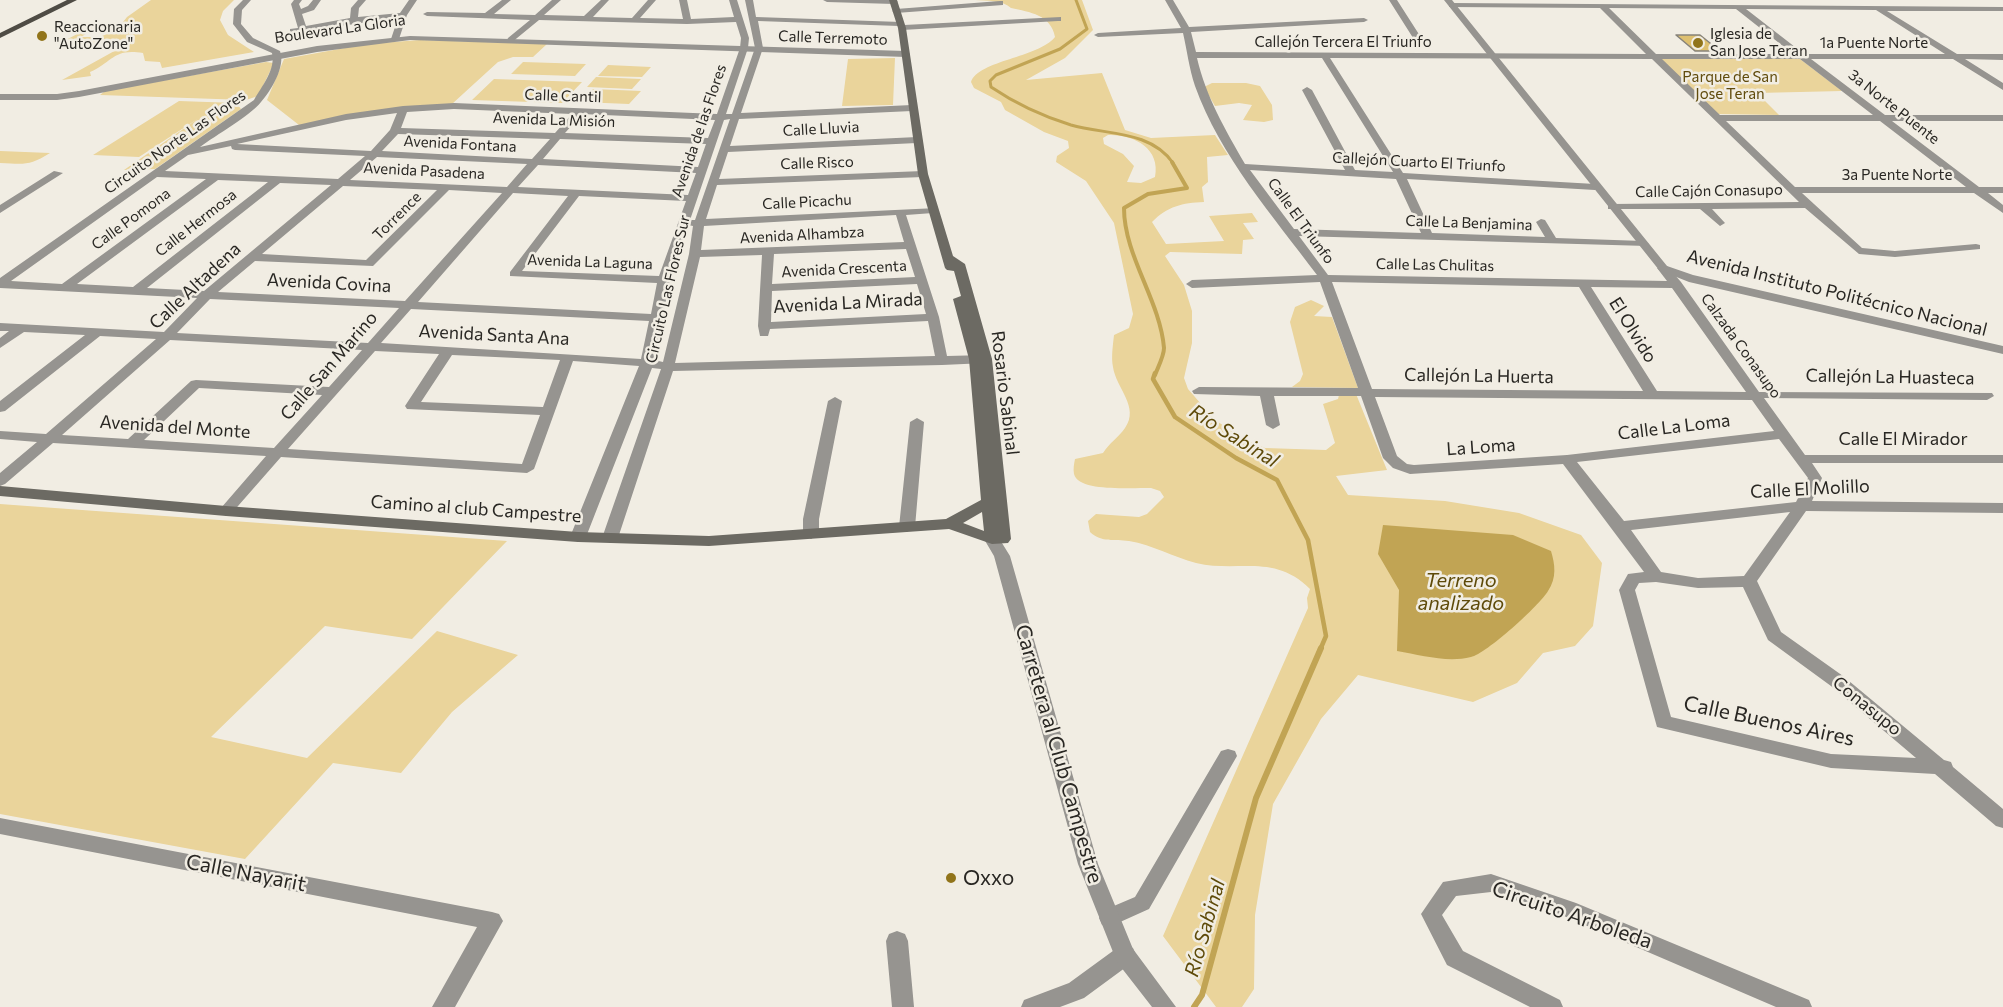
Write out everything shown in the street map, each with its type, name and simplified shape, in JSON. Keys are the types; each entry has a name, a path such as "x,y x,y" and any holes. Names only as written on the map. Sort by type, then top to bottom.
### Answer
{"main road":[{"path":"0,26 54,0"},
{"path":"0,36 73,0"},
{"name":"Rosario Sabinal","path":"894,4 902,26 923,174 950,259 951,274 981,359 993,502 999,545"},
{"name":"Camino al club Campestre","path":"0,491 226,511 578,537 709,541 949,525 966,528 999,545"},
{"name":"Camino al club Campestre","path":"949,525 993,502"}],"street":[{"path":"247,0 238,9 237,24 250,40 277,53"},
{"path":"298,0 295,4 303,29"},
{"path":"297,13 311,8 317,0"},
{"path":"354,20 355,8 362,0"},
{"path":"396,36 403,15 413,0"},
{"path":"489,14 507,0"},
{"path":"511,40 557,0"},
{"path":"588,17 605,0"},
{"path":"635,20 652,0"},
{"path":"683,0 687,22"},
{"path":"733,0 740,19 745,45"},
{"path":"749,0 759,45"},
{"path":"828,0 894,4 1000,3"},
{"path":"1168,0 1184,26"},
{"path":"1393,0 1418,39"},
{"path":"1681,0 1689,6"},
{"name":"3a Norte Puente","path":"1729,0 2003,210"},
{"path":"1866,0 2003,87"},
{"path":"1450,2 2003,9"},
{"name":"Calzada Conasupo","path":"1450,2 1595,187 1677,285 1815,478 1803,506 1749,581"},
{"path":"1607,4 1652,57 1808,206 1859,251 1895,254 1976,247"},
{"path":"440,13 449,6"},
{"path":"427,14 539,15 687,22 740,19"},
{"path":"292,31 354,20 403,15"},
{"path":"754,20 902,26 1058,19"},
{"path":"1098,35 1184,26 1364,20"},
{"name":"Calle El Triunfo","path":"1184,26 1200,85 1213,117 1242,167 1293,232 1324,278 1368,392 1389,458 1398,467"},
{"name":"Boulevard La Gloria","path":"0,89 59,90 277,53 396,36 458,31 745,45"},
{"name":"Boulevard La Gloria","path":"396,36 759,45"},
{"name":"Avenida de las Flores","path":"683,223 745,45"},
{"name":"Calle Terremoto","path":"759,45 906,51"},
{"name":"Circuito Las Flores Sur","path":"610,538 668,367 695,254 699,223 726,149 759,45"},
{"name":"Boulevard La Gloria","path":"0,97 57,97 78,94 277,53"},
{"name":"Circuito Norte Las Flores","path":"0,283 180,154 257,102 273,76 277,53"},
{"name":"Callejón Tercera El Triunfo","path":"1191,55 1494,56"},
{"path":"1325,56 1400,176 1428,236"},
{"name":"1a Puente Norte","path":"1494,56 2003,57"},
{"path":"1307,90 1351,172"},
{"name":"Calle Cantil","path":"218,146 346,117 403,109 454,106 719,117 912,108"},
{"name":"Calle Altadena","path":"0,481 166,337 207,295 373,155 395,131 403,109"},
{"name":"Calle San Marino","path":"226,511 406,305 561,136 580,111"},
{"path":"1717,118 2003,118"},
{"name":"Avenida La Misión","path":"395,131 712,141"},
{"name":"Calle Lluvia","path":"726,149 917,140"},
{"path":"180,154 218,146"},
{"name":"Avenida Fontana","path":"218,146 702,170"},
{"name":"Callejón Cuarto El Triunfo","path":"1242,167 1595,187"},
{"path":"0,210 58,173"},
{"name":"Avenida Pasadena","path":"154,174 691,198"},
{"name":"Calle Risco","path":"713,182 923,174"},
{"name":"Calle Pomona","path":"64,288 217,176"},
{"name":"Calle Hermosa","path":"135,292 277,180"},
{"name":"Torrence","path":"252,257 369,264 446,188"},
{"name":"3a Puente Norte","path":"1792,190 2003,190"},
{"name":"Avenida La Laguna","path":"575,194 514,274 664,280"},
{"path":"1703,206 1720,222"},
{"name":"Calle Cajón Conasupo","path":"1612,207 1808,206"},
{"name":"Calle Picachu","path":"683,223 933,210"},
{"path":"900,212 933,317 942,361"},
{"path":"1541,222 1553,241"},
{"name":"Circuito Las Flores Sur","path":"578,537 647,363 664,280 683,223"},
{"name":"Calle La Benjamina","path":"1293,232 1643,244"},
{"name":"Avenida Alhambza","path":"695,254 911,245"},
{"path":"766,288 768,252"},
{"name":"Avenida Instituto Politécnico Nacional","path":"1663,268 1689,278 2003,350"},
{"name":"Calle Las Chulitas","path":"1192,284 1324,278 1677,285"},
{"name":"Avenida Crescenta","path":"766,288 922,280"},
{"name":"Avenida Covina","path":"0,283 656,318"},
{"name":"El Olvido","path":"1583,284 1653,396"},
{"name":"Avenida La Mirada","path":"766,288 764,329 933,317"},
{"name":"Avenida Santa Ana","path":"0,327 568,357 647,363 668,367 981,359"},
{"path":"0,344 21,328"},
{"path":"0,408 96,333"},
{"path":"447,352 412,406 548,411 568,357"},
{"path":"131,444 196,384 331,391"},
{"name":"Callejón La Huerta","path":"1199,391 1758,396"},
{"path":"1266,391 1273,425"},
{"name":"Callejón La Huasteca","path":"1758,396 1766,394 1987,396"},
{"path":"811,534 811,519 835,401"},
{"name":"Avenida del Monte","path":"0,435 527,469 548,411"},
{"path":"907,527 917,422"},
{"name":"Calle La Loma","path":"1567,459 1785,434"},
{"path":"1567,459 1620,526 1656,577 1698,583 1749,581"},
{"name":"La Loma","path":"1398,467 1405,470 1425,470 1567,459"},
{"name":"Calle El Mirador","path":"1802,459 2003,459"},
{"name":"Calle El Molillo","path":"1620,526 1803,506 2003,508"},
{"name":"Carretera al Club Campestre","path":"999,545 1088,864 1125,955 1163,1005"},
{"name":"Calle Buenos Aires","path":"1656,577 1634,578 1628,590 1663,722 1831,761 1944,767"},
{"name":"Conasupo","path":"1749,581 1774,636 1837,681 1944,767 2003,820"},
{"path":"1109,918 1142,903 1228,756"},
{"name":"Calle Nayarit","path":"0,826 492,921 443,1007"},
{"name":"Circuito Arboleda","path":"1552,1007 1455,958 1431,914 1450,888 1491,883 1569,909 1801,1007"},
{"path":"897,941 903,1007"},
{"path":"1032,1007 1076,991 1125,955"}],"green space":[{"path":"151,0 234,0 223,11 220,20 228,35 254,52 162,68 160,62 145,61 143,53 125,52 90,72 91,76 62,80 127,44 64,41 98,23 102,23 81,37 99,37 116,31 127,17"},
{"path":"975,0 1082,0 1093,30 1065,58 1026,80 1102,73 1125,130 1151,138 1215,135 1228,155 1207,157 1208,182 1202,187 1204,202 1176,206 1152,222 1166,244 1224,241 1209,216 1252,213 1258,222 1243,223 1254,239 1243,240 1242,254 1170,252 1165,256 1184,285 1192,311 1192,343 1184,378 1188,389 1215,420 1244,439 1265,448 1326,450 1335,443 1323,404 1338,399 1339,395 1356,394 1387,470 1336,476 1348,495 1445,501 1519,513 1581,535 1602,563 1593,626 1575,646 1543,653 1517,683 1473,702 1358,675 1321,719 1273,804 1255,915 1254,989 1242,1007 1216,1007 1163,936 1308,608 1307,598 1310,589 1283,571 1255,566 1211,566 1196,563 1146,545 1104,539 1090,532 1088,521 1096,514 1139,517 1147,514 1164,497 1160,491 1151,488 1096,487 1078,480 1074,474 1075,459 1103,453 1123,431 1129,420 1129,405 1112,363 1114,335 1129,328 1133,314 1114,223 1086,181 1056,162 1057,156 1069,148 1068,141 1044,132 1005,110 1001,102 974,88 971,82 985,69 1047,44 1055,37 1053,30 1044,19 1032,13 1011,8 999,2","holes":["1108,135 1135,140 1149,151 1154,158 1155,177 1141,183 1127,182 1134,166 1123,154 1104,144 1103,138"]},
{"path":"420,40 547,44 533,57 513,57 498,62 452,104 299,125 267,100 284,59 367,44"},
{"path":"895,58 893,105 842,106 848,59"},
{"name":"Parque de San Jose Teran","path":"1659,58 1800,59 1842,91 1757,93 1779,115 1718,114"},
{"path":"266,62 274,63 258,96 246,100 100,95 105,91"},
{"path":"523,62 586,64 575,76 511,74"},
{"path":"608,65 651,67 642,77 598,76"},
{"path":"596,77 641,79 632,89 587,87"},
{"path":"494,79 582,82 562,103 472,100"},
{"path":"1212,83 1246,83 1260,86 1272,105 1273,120 1264,122 1243,120 1252,105 1239,103 1215,106 1204,87"},
{"path":"593,89 641,91 629,104 580,102"},
{"path":"179,101 236,103 241,109 155,169 124,170 199,118 139,157 93,155"},
{"path":"0,151 50,153 32,162 15,164 0,163"},
{"path":"1311,300 1324,306 1314,316 1332,317 1358,388 1292,387 1300,381 1303,374 1290,322 1295,307"},
{"path":"0,504 507,541 412,639 325,626 211,737 307,758 437,631 518,655 452,712 401,773 333,763 245,859 0,814"}],"water":[{"name":"Terreno analizado","path":"1383,525 1513,535 1551,551 1554,566 1553,581 1543,598 1524,617 1478,654 1453,659 1397,651 1399,590 1378,554"}],"building":[{"name":"Iglesia de San Jose Teran","path":"1676,35 1700,35 1720,51 1695,51"}],"waterway":[{"name":"Río Sabinal","path":"1076,0 1087,29 1060,49 996,75 990,81 991,87 1040,114 1071,125 1140,139 1163,152 1173,163"},
{"name":"Río Sabinal","path":"1155,375 1164,351 1161,330 1130,243 1124,208 1148,194 1187,188 1172,162"},
{"name":"Río Sabinal","path":"1155,373 1153,379 1175,417 1236,458 1277,480 1308,540 1326,636 1320,650"},
{"name":"Río Sabinal","path":"1194,1007 1202,995 1256,798 1321,648"}],"place":[{"name":"Reaccionaria \"AutoZone\"","path":"42,36"},
{"name":"Iglesia de San Jose Teran","path":"1698,43"},
{"name":"Oxxo","path":"951,878"}]}
